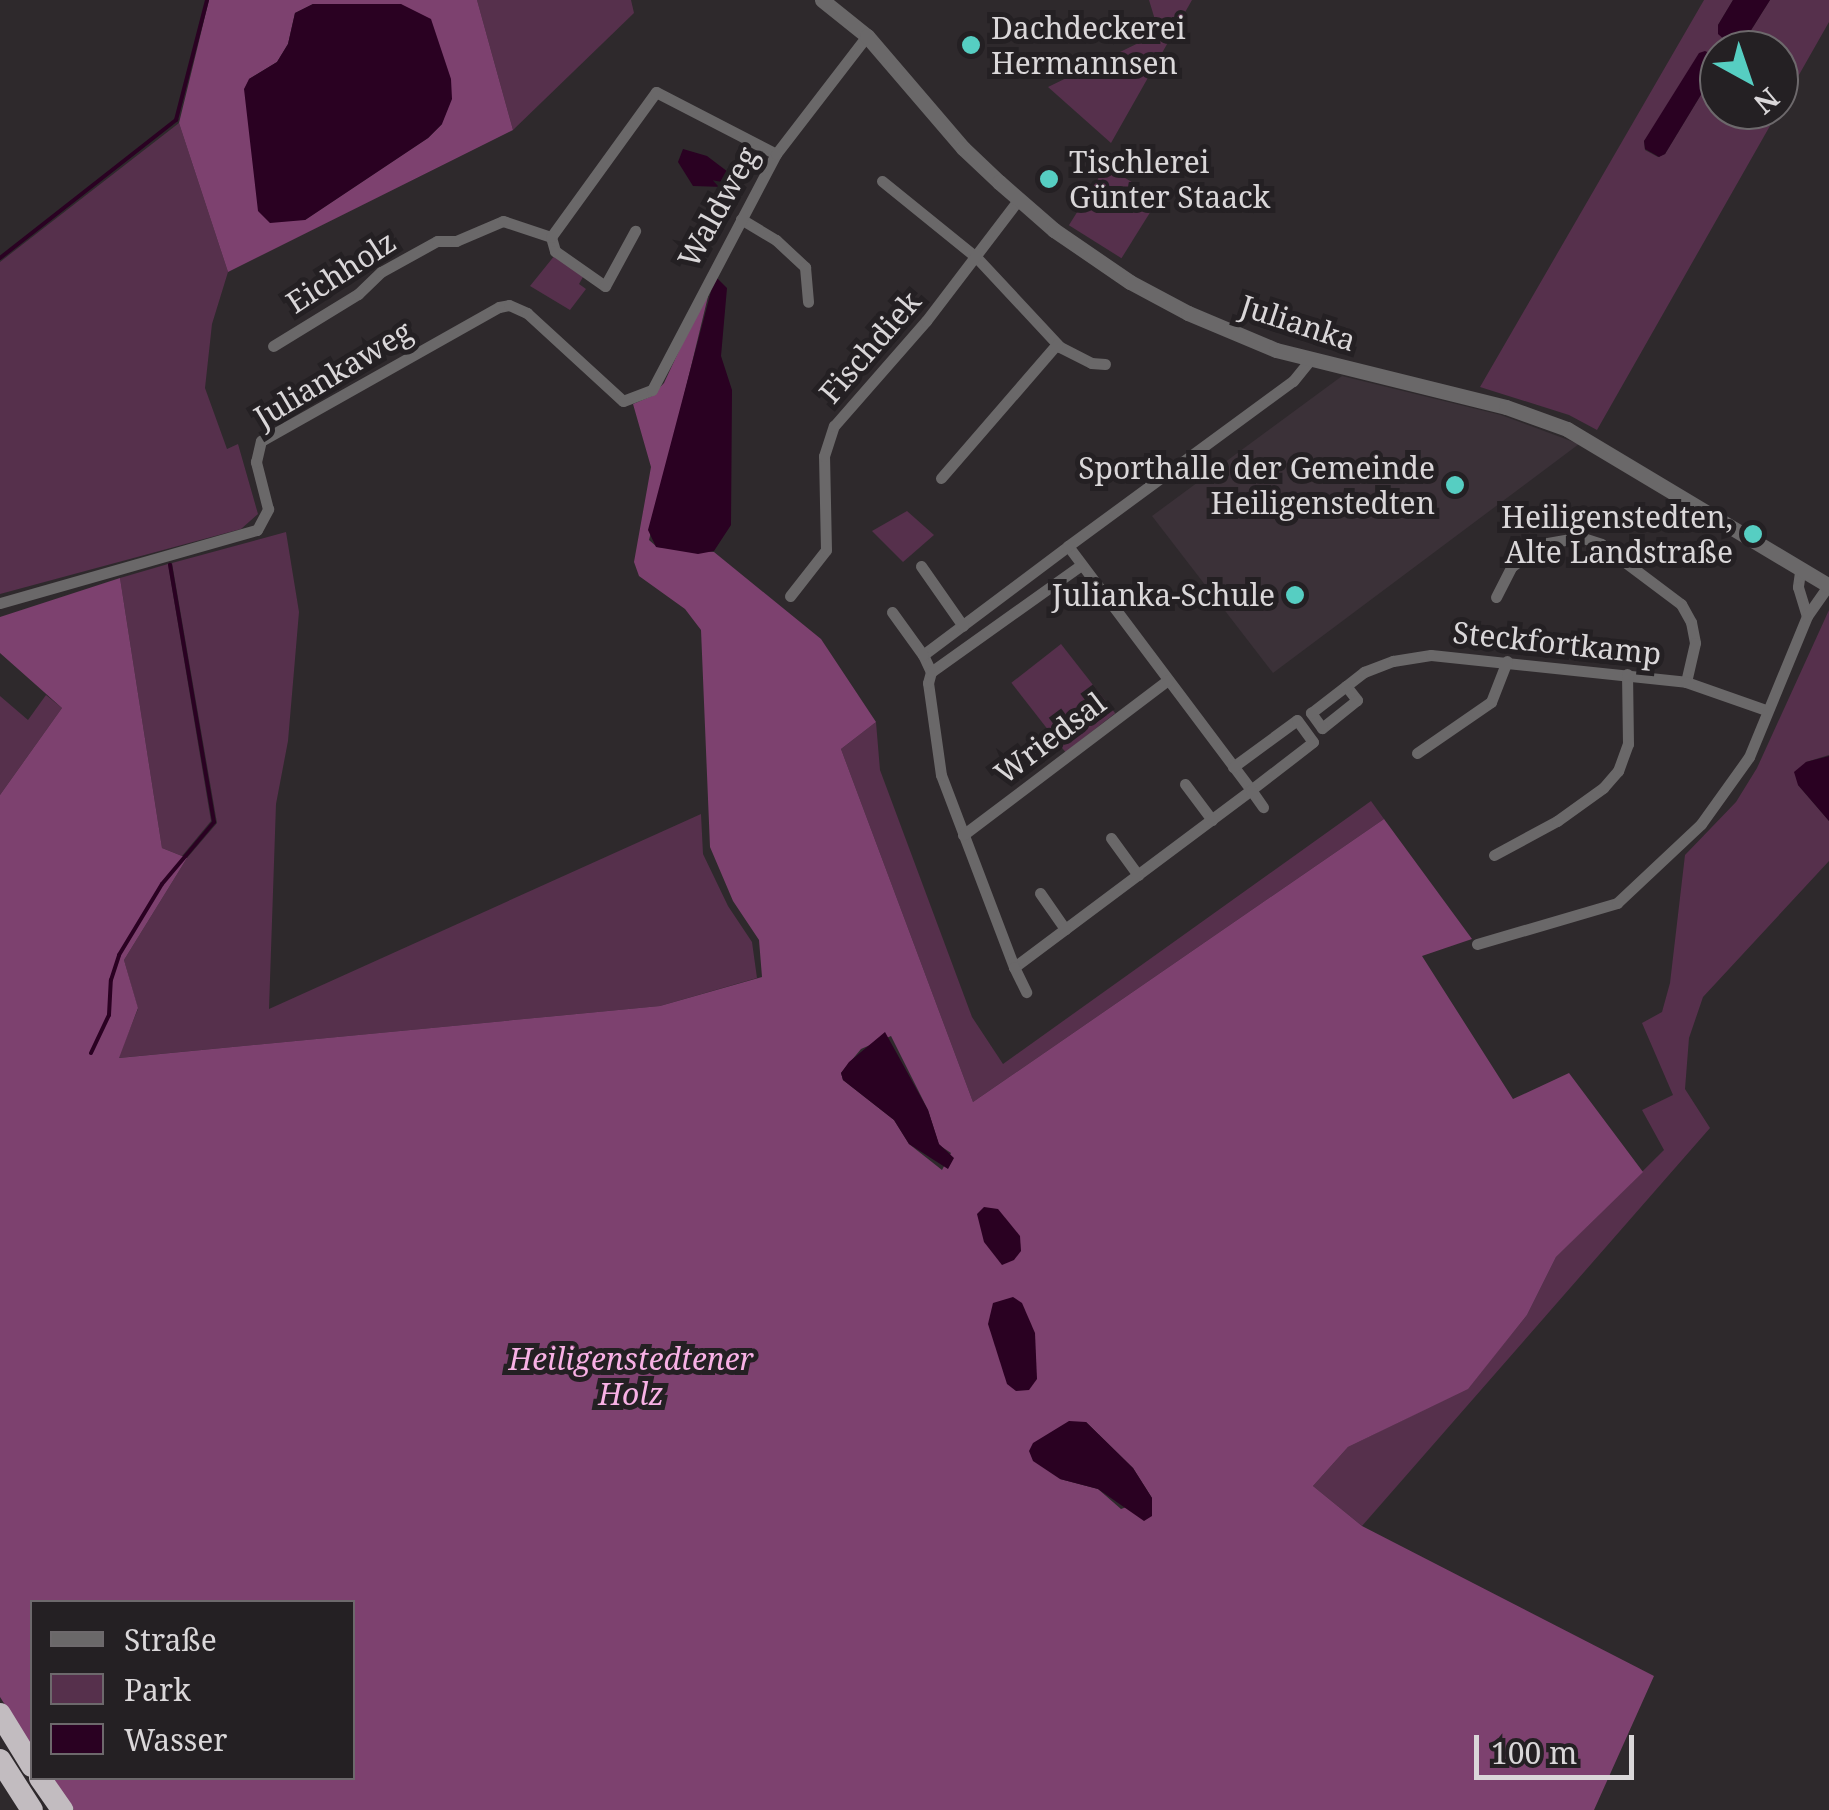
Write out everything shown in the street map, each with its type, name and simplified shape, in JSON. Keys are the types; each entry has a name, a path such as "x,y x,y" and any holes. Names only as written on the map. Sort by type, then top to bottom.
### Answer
{"highway":[{"path":"0,1714 30,1763"},
{"path":"0,1760 32,1810"},
{"path":"41,1780 62,1810"}],"street":[{"name":"Julianka","path":"822,0 867,36 963,148 1018,199 1130,282 1214,326 1311,359 1506,407 1568,429 1828,586"},
{"name":"Waldweg","path":"624,401 659,382 706,280 776,154 867,36"},
{"path":"551,237 656,92 776,154"},
{"path":"882,181 977,258 1057,344 1074,356 1105,364"},
{"name":"Fischdiek","path":"790,596 826,550 824,456 831,431 977,258 1018,199"},
{"path":"741,218 776,240 805,267 808,302"},
{"name":"Eichholz","path":"273,346 358,294 381,272 438,241 456,241 503,221 551,237 554,251 605,286 635,231"},
{"name":"Juliankaweg","path":"0,603 257,530 268,509 256,462 260,441 499,308 509,305 527,313 624,401"},
{"path":"941,478 998,418 1057,344"},
{"path":"923,655 1294,380 1311,359"},
{"path":"1496,597 1511,567 1542,544 1580,537 1600,544 1681,604 1692,622 1694,643 1686,682"},
{"path":"1068,546 1263,807"},
{"path":"931,672 1080,564"},
{"path":"921,566 963,626"},
{"path":"1800,572 1798,587 1807,616"},
{"path":"1477,944 1617,903 1722,800 1749,758 1807,616 1828,586"},
{"path":"892,612 931,672 936,760 962,836 1026,992"},
{"name":"Steckfortkamp","path":"1346,686 1371,668 1406,658 1507,661 1686,682 1766,710"},
{"path":"1416,752 1491,702 1507,661"},
{"path":"1494,855 1557,821 1603,788 1618,771 1628,735 1627,674"},
{"name":"Wriedsal","path":"962,836 1168,680"},
{"path":"1014,967 1313,742 1297,720 1233,767"},
{"path":"1185,784 1212,820"},
{"path":"1111,838 1138,875"},
{"path":"1040,893 1065,929"}],"shaded area":[{"name":"Julianka-Schule","path":"1342,376 1501,415 1579,444 1273,673 1152,516"}],"green space":[{"path":"209,0 477,0 513,130 228,272 179,123","holes":["313,4 401,4 442,124 428,138 305,220 249,79 277,62 288,44 295,13"]},
{"path":"477,0 631,0 634,13 513,130"},
{"path":"1149,0 1192,0 1111,143 1048,87 1159,33"},
{"path":"1704,0 1733,0 1719,30 1699,30 1699,79 1644,141 1645,150 1658,157 1665,154 1699,98 1699,130 1768,130 1597,430 1569,415 1480,387"},
{"path":"1770,0 1829,0 1829,22 1799,75 1799,30 1751,30"},
{"path":"179,123 228,272 212,324 205,388 227,449 238,444 258,514 241,529 0,594 0,262"},
{"path":"1106,166 1159,199 1121,258 1069,225"},
{"path":"555,255 583,277 579,284 586,289 570,310 530,286"},
{"name":"Heiligenstedtener Holz","path":"712,280 649,540 657,547 714,552 821,639 876,722 841,749 973,1102 1384,819 1472,939 1422,956 1513,1099 1569,1073 1643,1172 1556,1257 1527,1315 1468,1389 1348,1447 1313,1486 1362,1526 1654,1676 1594,1810 74,1810 54,1780 355,1780 355,1600 30,1600 30,1744 0,1697 0,795 62,708 0,653 0,617 120,578 162,848 187,858 124,960 138,1008 119,1058 660,1006 762,977 759,940 733,901 710,847 701,630 685,609 639,576 634,562 651,467 633,404 652,396 664,383","holes":["891,1036 928,1110 939,1145 951,1153 942,1170 909,1144 894,1120 843,1080 841,1073 861,1049","1086,1422 1133,1468 1152,1498 1121,1509 1098,1489 1060,1479"]},
{"path":"907,511 934,535 903,562 872,531"},
{"path":"286,532 299,612 288,741 276,804 269,1009 701,814 703,854 728,906 752,942 757,978 660,1006 118,1058 138,1009 124,960 187,858 217,823 172,563"},
{"path":"168,564 211,821 182,856 162,848 120,578"},
{"path":"1829,610 1829,755 1806,762 1798,785 1829,821 1829,861 1703,997 1689,1038 1685,1089 1710,1128 1362,1526 1313,1486 1348,1447 1468,1388 1527,1315 1556,1257 1664,1150 1642,1110 1673,1095 1642,1023 1662,1012 1670,983 1685,855 1736,802 1757,768"},
{"path":"1061,644 1115,713 1066,752 1011,683"},
{"path":"46,695 62,708 0,795 0,696 28,720"},
{"path":"876,722 880,770 972,1017 1003,1064 1371,801 1384,819 973,1102 841,749"}],"water":[{"path":"1733,0 1770,0 1751,30 1718,30"},
{"path":"313,4 401,4 431,19 451,79 452,99 442,124 428,138 305,220 270,223 258,211 244,89 249,79 277,62 288,44 295,13"},
{"path":"1699,53 1699,98 1665,154 1659,157 1645,149 1644,141"},
{"path":"683,149 707,156 732,175 724,187 693,186 678,162"},
{"path":"715,276 727,288 721,356 732,390 731,525 714,551 698,554 656,547 648,530"},
{"path":"1829,756 1829,821 1798,785 1794,772 1806,762"},
{"path":"885,1032 928,1110 939,1144 954,1158 948,1169 909,1144 894,1120 843,1080 841,1073 849,1062"},
{"path":"984,1207 998,1209 1020,1236 1021,1251 1014,1260 1002,1265 984,1242 977,1214"},
{"path":"1013,1297 1022,1303 1035,1333 1037,1379 1029,1390 1016,1391 1007,1384 988,1324 993,1303"},
{"path":"1069,1421 1086,1422 1133,1468 1152,1498 1152,1516 1144,1521 1098,1489 1060,1479 1033,1461 1029,1451 1033,1443"}],"waterway":[{"path":"0,258 176,120 207,0"},
{"path":"91,1053 109,1015 111,980 119,955 162,884 214,822 170,565"}],"place":[{"name":"Dachdeckerei Hermannsen","path":"971,45"},
{"name":"Tischlerei Günter Staack","path":"1049,179"},
{"name":"Sporthalle der Gemeinde Heiligenstedten","path":"1455,485"},
{"name":"Heiligenstedten, Alte Landstraße","path":"1753,534"},
{"name":"Julianka-Schule","path":"1295,595"}]}
